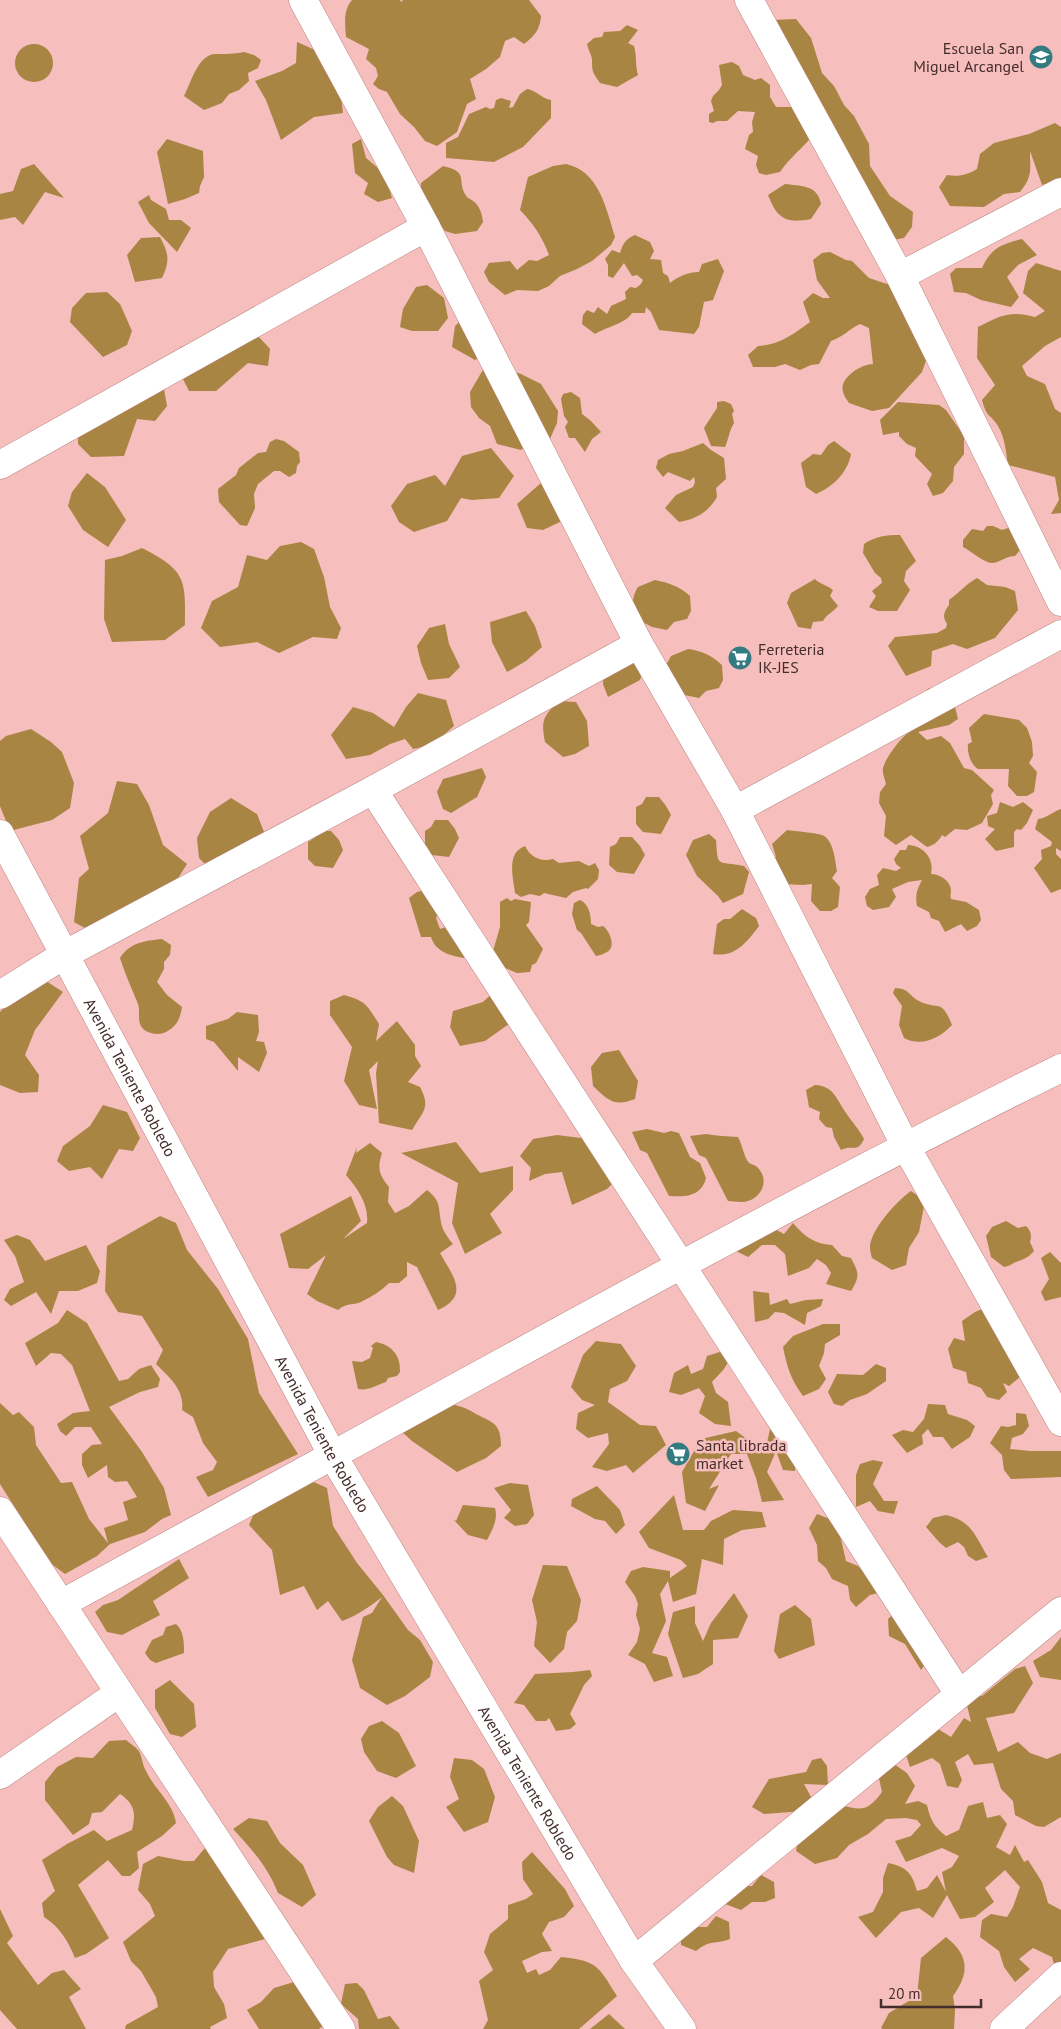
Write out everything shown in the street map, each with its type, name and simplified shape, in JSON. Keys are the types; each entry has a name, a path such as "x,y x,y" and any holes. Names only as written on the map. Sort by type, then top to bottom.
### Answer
{"street":[{"path":"303,0 426,227 639,644 735,810 905,1146 1061,1422"},
{"path":"749,0 900,276 1061,602"},
{"path":"900,276 1061,192"},
{"path":"0,465 426,227"},
{"path":"735,810 1061,634"},
{"path":"0,995 64,955 373,790 639,644"},
{"path":"373,790 959,1694"},
{"name":"Avenida Teniente Robledo","path":"0,834 333,1456 672,2025"},
{"path":"61,1604 681,1265 905,1146 1061,1068"},
{"path":"0,1511 341,2029"},
{"path":"634,1961 1061,1611"},
{"path":"0,1775 119,1693"},
{"path":"1004,2029 1061,1976"}],"shaded area":[{"path":"352,0 400,0 401,2 403,0 529,0 541,16 538,28 528,41 524,44 514,37 505,41 500,57 470,79 476,99 467,104 457,132 437,146 425,141 400,114 387,92 373,84 378,76 376,68 366,59 369,49 346,37 346,13"},
{"path":"796,19 811,38 822,73 834,86 844,105 854,116 869,144 870,166 890,196 913,212 912,227 904,238 888,241 773,20"},
{"path":"627,25 638,30 628,43 634,46 638,75 617,87 600,83 593,72 592,58 587,44 594,38 602,37 604,32 620,31"},
{"path":"297,42 324,54 339,80 343,113 314,117 281,140 266,100 255,81 282,71 296,63"},
{"path":"34,44 41,45 47,50 52,56 52,70 47,76 41,81 34,82 27,81 21,76 16,70 15,63 16,56 21,50 27,45"},
{"path":"244,52 254,55 261,60 258,68 248,73 249,81 239,90 229,94 222,103 204,110 184,96 196,70 204,59 210,55"},
{"path":"732,62 739,66 743,75 755,80 761,78 770,85 770,97 776,107 792,107 814,134 780,172 766,175 759,173 756,165 758,156 745,149 749,135 753,132 752,122 755,112 738,111 727,121 709,122 709,114 714,111 711,101 722,85 719,65"},
{"path":"527,89 551,100 551,118 523,147 494,162 446,158 446,143 458,137 469,114 486,107 494,108 496,100 501,98 511,101 509,108 513,107 520,94"},
{"path":"1055,123 1061,127 1061,180 1042,185 1030,151 1029,177 1020,192 1004,194 984,207 950,206 939,187 947,175 963,175 977,169 980,154 994,143 1029,134"},
{"path":"167,139 203,151 204,177 199,193 168,204 157,152"},
{"path":"361,139 366,158 385,174 392,198 378,202 364,194 368,183 355,173 352,144"},
{"path":"34,164 64,198 45,192 23,225 15,217 0,220 0,194 13,191 21,169"},
{"path":"566,164 586,174 594,183 600,192 615,237 611,245 592,261 560,276 549,286 538,291 517,290 505,295 489,282 484,272 489,263 510,261 517,270 529,260 537,261 549,255 537,231 520,210 528,177 553,166"},
{"path":"443,166 452,168 460,174 462,186 467,197 479,208 483,222 477,231 455,234 445,231 437,220 431,206 420,197 421,183"},
{"path":"785,184 808,188 816,193 821,204 811,219 788,220 783,218 775,209 768,195"},
{"path":"149,195 151,200 166,209 169,220 181,220 191,228 177,252 149,223 138,202"},
{"path":"635,235 650,242 654,251 650,259 661,260 663,273 668,276 670,283 684,275 699,272 702,264 718,259 724,271 713,300 704,302 699,327 694,334 659,330 651,312 646,307 645,313 632,313 620,323 595,334 582,324 583,315 587,310 594,313 598,307 607,314 611,306 626,299 625,292 630,287 636,288 641,284 643,280 637,275 632,276 624,263 613,278 608,276 608,265 605,259 612,250 620,253 625,242"},
{"path":"160,237 167,258 162,278 135,282 127,255 141,238"},
{"path":"1022,239 1037,255 1018,265 1007,277 1019,297 1011,307 981,300 966,293 954,292 950,274 956,268 982,268 993,251"},
{"path":"830,252 852,261 869,278 890,285 927,358 922,372 889,408 872,411 849,403 843,393 844,382 852,373 863,366 873,364 869,328 860,324 831,341 819,364 800,370 785,364 775,367 753,367 748,355 758,346 780,341 810,322 803,302 813,293 823,298 830,298 817,280 813,260 822,253"},
{"path":"1036,263 1061,271 1061,337 1045,346 1022,366 1027,376 1045,384 1055,409 1061,413 1061,513 1051,514 1059,500 1055,477 1008,465 1002,435 995,422 987,413 982,400 995,385 977,358 978,327 1005,315 1019,314 1035,317 1045,311 1023,293 1028,271"},
{"path":"427,285 444,298 448,318 438,331 412,331 400,327 403,309 416,287"},
{"path":"107,292 120,304 132,331 127,345 103,357 70,322 72,308 86,293"},
{"path":"466,316 485,354 475,360 452,347 455,326"},
{"path":"231,320 248,328 270,349 268,366 248,363 216,391 189,391 181,375 185,363 180,347 200,342"},
{"path":"496,366 521,374 541,384 558,411 557,423 549,441 526,446 521,450 497,444 490,426 479,418 471,407 470,392 484,368"},
{"path":"151,374 164,389 167,406 155,421 137,419 124,456 91,457 78,444 78,423"},
{"path":"571,392 580,398 582,414 601,432 592,439 585,452 575,438 569,438 565,427 568,422 564,416 561,399 563,394"},
{"path":"724,401 731,404 734,411 732,414 734,423 725,447 711,446 704,428 717,408 717,402"},
{"path":"898,402 939,405 946,410 964,436 964,454 954,467 953,481 943,493 933,496 927,484 932,474 915,456 916,448 907,444 899,436 899,432 883,435 880,420"},
{"path":"276,439 284,441 299,452 300,462 296,473 289,477 280,471 274,471 258,484 254,494 255,508 247,526 240,525 219,502 218,489 236,475 239,468 258,453 266,452 270,442"},
{"path":"834,441 851,454 847,467 834,483 816,494 806,487 801,463 813,454 821,455 828,445"},
{"path":"703,443 724,458 726,479 716,488 717,497 706,511 697,517 679,522 665,508 676,495 693,487 694,477 690,481 668,472 663,477 656,468 658,460 669,454"},
{"path":"491,448 514,476 499,498 472,500 461,498 447,521 414,532 399,522 391,506 407,484 435,475 445,486 462,456"},
{"path":"87,473 105,487 126,520 108,547 83,530 68,506 72,492"},
{"path":"542,482 562,521 543,530 527,528 517,504"},
{"path":"987,526 993,526 1002,530 1011,527 1021,549 1015,556 992,563 981,559 963,547 963,540 972,529 983,531"},
{"path":"900,535 916,561 906,571 904,581 910,590 897,611 878,611 869,607 876,596 872,591 882,583 881,578 875,573 863,553 864,544 881,536"},
{"path":"301,542 314,549 324,577 330,607 341,628 337,639 313,637 279,653 257,642 220,647 201,628 212,601 238,587 247,555 267,560 280,546"},
{"path":"142,548 167,563 180,577 185,596 185,625 165,640 112,642 104,619 105,560"},
{"path":"977,578 987,585 1005,587 1015,591 1018,610 995,638 967,649 953,644 932,651 931,666 906,676 888,646 895,637 937,633 946,628 947,624 944,614 949,605 949,600"},
{"path":"815,579 833,590 830,596 838,606 823,621 813,622 811,629 798,627 787,603 791,593"},
{"path":"655,580 674,585 690,596 691,611 687,619 674,622 667,630 652,627 637,619 634,610 633,599 638,587"},
{"path":"526,611 535,626 542,647 526,661 507,672 492,642 490,622"},
{"path":"445,624 449,644 460,667 449,678 428,680 417,646 429,628"},
{"path":"688,649 706,654 722,665 723,680 719,688 706,691 699,698 684,695 665,667 671,656"},
{"path":"633,658 642,674 640,680 608,697 603,684 604,670"},
{"path":"929,688 932,693 954,703 958,719 949,725 918,732 927,740 941,736 950,743 964,768 972,770 994,790 991,795 993,804 982,823 967,830 955,829 945,837 942,835 932,845 927,847 911,835 896,845 884,836 886,816 879,803 880,792 886,784 883,768 896,745 906,734 915,729 911,722 919,697"},
{"path":"418,693 446,700 454,726 432,745 413,749 405,739 390,744 370,755 346,759 331,735 353,707 373,713 394,727 406,707"},
{"path":"558,701 576,702 587,721 589,746 575,754 563,757 545,742 543,728 546,715"},
{"path":"984,714 1019,720 1027,728 1032,742 1033,756 1029,763 1037,772 1034,792 1027,796 1017,796 1008,786 1009,769 978,769 973,764 968,751 968,744 972,742 969,728"},
{"path":"31,729 62,752 74,783 70,808 52,820 10,831 0,806 0,741 6,736"},
{"path":"482,768 486,777 477,797 451,813 443,809 437,792 443,779"},
{"path":"117,781 137,784 149,805 163,845 187,864 175,883 101,937 74,922 79,878 89,869 80,836 108,813"},
{"path":"646,797 659,797 671,815 661,834 643,832 636,824 636,807 642,804"},
{"path":"231,798 257,814 266,837 216,875 199,858 197,838 210,812"},
{"path":"1000,802 1013,807 1023,802 1033,810 1027,823 1021,830 1017,829 1014,832 1014,847 996,851 985,839 995,829 988,826 987,816 997,813"},
{"path":"1061,809 1061,851 1056,848 1056,854 1061,859 1061,889 1051,893 1034,868 1042,859 1041,850 1051,846 1052,842 1035,829 1038,819"},
{"path":"435,820 448,820 459,838 449,857 432,855 425,848 425,831 431,827"},
{"path":"787,830 819,834 829,841 837,871 832,878 840,887 838,907 831,911 820,911 811,901 812,884 782,884 771,859 776,857 772,844"},
{"path":"318,831 331,831 339,840 343,850 333,868 315,866 308,859 308,842 314,838"},
{"path":"709,834 716,840 717,856 721,862 744,866 749,872 743,894 723,903 697,876 686,855 693,840"},
{"path":"620,837 632,837 645,855 634,874 617,872 609,865 610,847 616,844"},
{"path":"908,845 918,847 927,854 932,868 931,874 941,876 949,883 951,899 966,902 979,910 981,920 977,926 967,931 961,924 945,932 939,921 931,918 929,912 917,906 917,892 922,880 908,882 892,889 896,897 889,907 873,910 867,906 865,897 870,889 879,885 877,875 883,868 896,871 901,868 894,859 900,850 906,850"},
{"path":"525,846 530,854 544,860 553,859 559,863 579,861 589,866 595,863 599,870 598,879 588,889 573,892 566,898 544,893 540,896 530,894 521,897 515,893 512,866 515,854"},
{"path":"426,890 440,910 436,918 440,929 463,921 475,947 464,958 444,952 436,946 431,937 421,937 409,898 417,892"},
{"path":"507,898 511,901 515,899 531,902 529,922 526,925 543,949 536,963 532,965 530,972 517,973 496,964 493,951 500,927 500,902"},
{"path":"580,900 587,907 591,924 598,927 603,926 610,935 612,943 610,950 605,953 596,956 577,930 572,914 574,903"},
{"path":"742,909 756,918 759,926 740,948 728,954 713,954 717,924 724,919 730,919"},
{"path":"162,939 171,945 170,955 164,962 164,969 157,982 167,995 182,1007 179,1019 173,1027 166,1032 155,1034 145,1030 140,1024 138,1004 120,958 133,945"},
{"path":"43,979 63,992 35,1030 25,1055 39,1075 38,1092 20,1093 0,1085 0,1012 26,985"},
{"path":"500,986 523,1014 485,1041 460,1046 450,1027 453,1011 483,1002"},
{"path":"895,988 906,991 915,999 925,1004 942,1008 952,1025 936,1038 923,1042 910,1041 904,1038 899,1025 902,1006 893,993"},
{"path":"344,995 362,1002 372,1012 379,1024 376,1041 397,1021 415,1045 415,1056 421,1066 408,1082 420,1087 425,1105 412,1130 379,1123 376,1073 378,1061 369,1070 377,1109 359,1105 344,1081 352,1047 330,1015 330,1001"},
{"path":"237,1012 258,1015 259,1032 256,1041 264,1042 267,1053 259,1072 238,1057 238,1071 214,1042 206,1039 206,1026 228,1019"},
{"path":"619,1050 638,1081 635,1099 622,1102 608,1099 593,1086 591,1067 602,1053"},
{"path":"815,1085 827,1088 834,1094 864,1139 859,1146 841,1150 834,1137 832,1128 826,1127 819,1119 820,1112 809,1107 806,1090"},
{"path":"103,1105 127,1112 140,1138 133,1151 119,1149 102,1179 90,1167 69,1171 57,1161 63,1146 90,1126"},
{"path":"647,1129 664,1133 671,1131 679,1133 690,1157 700,1163 706,1178 700,1189 686,1196 669,1196 647,1153 640,1150 632,1132"},
{"path":"706,1134 738,1137 747,1160 756,1166 763,1176 764,1181 761,1191 753,1199 743,1202 728,1201 706,1158 699,1155 690,1136"},
{"path":"557,1135 589,1139 615,1181 607,1189 572,1205 562,1172 545,1174 529,1181 531,1168 520,1156 533,1139"},
{"path":"456,1142 480,1173 513,1166 513,1190 490,1214 502,1233 465,1254 452,1223 458,1183 401,1153"},
{"path":"370,1143 382,1153 380,1171 389,1187 388,1202 395,1213 409,1206 427,1190 437,1201 443,1228 453,1244 440,1253 456,1284 454,1298 438,1310 417,1267 407,1262 407,1276 399,1283 389,1283 365,1300 344,1306 338,1310 317,1301 307,1294 326,1255 308,1269 289,1268 280,1234 351,1196 361,1221 343,1239 367,1223 364,1203 346,1175 357,1147 356,1153"},
{"path":"911,1191 925,1201 919,1232 909,1248 906,1265 892,1270 872,1258 870,1246 880,1223 892,1208"},
{"path":"160,1216 176,1223 187,1250 218,1289 248,1339 259,1393 298,1454 208,1497 196,1477 213,1470 217,1462 203,1443 193,1417 182,1410 179,1390 156,1364 163,1350 142,1316 118,1312 105,1291 107,1246"},
{"path":"1006,1221 1018,1228 1026,1226 1031,1233 1030,1242 1034,1251 1026,1258 1004,1267 991,1257 986,1236 992,1227"},
{"path":"793,1223 810,1238 820,1243 832,1245 842,1256 851,1258 856,1267 857,1278 851,1291 826,1284 831,1273 826,1265 817,1259 809,1268 788,1276 785,1254 775,1245 762,1245 748,1257 736,1251 773,1228 784,1234"},
{"path":"17,1235 30,1240 45,1261 86,1245 100,1271 97,1283 78,1291 59,1291 51,1314 36,1292 11,1306 4,1300 10,1289 24,1282 15,1256 4,1240"},
{"path":"1050,1252 1061,1263 1061,1297 1045,1301 1041,1292 1049,1279 1041,1258"},
{"path":"753,1291 769,1293 770,1305 787,1299 790,1304 806,1300 823,1299 821,1306 807,1313 805,1325 784,1313 775,1312 768,1319 755,1322"},
{"path":"992,1305 1025,1363 1020,1377 1009,1386 1003,1383 1007,1392 999,1400 987,1397 981,1388 968,1383 966,1372 953,1368 948,1349 954,1338 965,1341 962,1321 975,1312"},
{"path":"67,1310 87,1323 119,1381 128,1379 139,1369 151,1365 160,1379 158,1387 140,1392 109,1407 142,1452 164,1488 171,1515 162,1519 145,1532 110,1544 97,1556 65,1574 49,1562 0,1484 0,1403 13,1415 19,1412 34,1427 36,1445 61,1483 72,1482 89,1519 108,1543 104,1528 128,1520 123,1502 137,1497 127,1481 115,1482 108,1477 107,1465 88,1478 82,1465 82,1454 92,1445 102,1444 91,1427 75,1427 66,1436 60,1431 57,1424 73,1413 90,1411 72,1365 61,1354 51,1353 36,1366 25,1343 58,1323"},
{"path":"823,1324 840,1324 840,1335 825,1344 819,1366 826,1379 819,1389 803,1396 790,1373 783,1347 793,1336"},
{"path":"596,1341 621,1344 636,1366 627,1381 610,1389 608,1402 640,1425 656,1426 666,1445 633,1473 626,1465 607,1471 592,1467 609,1444 608,1433 588,1438 576,1429 578,1413 595,1405 582,1400 571,1387 583,1355"},
{"path":"376,1342 382,1343 394,1352 399,1361 400,1372 397,1376 388,1378 386,1382 369,1388 358,1389 352,1361 362,1362 370,1358 373,1348 371,1346"},
{"path":"723,1351 728,1362 712,1382 716,1393 728,1402 731,1426 715,1424 699,1413 705,1396 699,1388 681,1395 669,1392 674,1373 688,1365 691,1374 703,1369 707,1356"},
{"path":"876,1364 886,1368 886,1381 867,1394 850,1400 842,1406 834,1404 828,1392 837,1374 863,1375"},
{"path":"450,1404 460,1406 491,1422 498,1428 501,1438 501,1446 486,1458 457,1472 412,1441 401,1431"},
{"path":"928,1404 945,1405 948,1414 967,1420 975,1426 970,1437 952,1449 943,1437 933,1437 928,1429 922,1435 923,1444 907,1453 892,1435 903,1430 913,1432 924,1419"},
{"path":"1016,1413 1026,1414 1029,1426 1023,1434 1012,1438 1010,1449 1061,1451 1061,1477 1011,1479 1004,1470 1002,1455 990,1443 1001,1426 1016,1425"},
{"path":"781,1419 796,1443 795,1471 783,1470 776,1451 767,1472 784,1500 762,1502 747,1454 731,1454 709,1489 719,1485 705,1511 686,1503 682,1472 701,1439 736,1431 765,1452 770,1429"},
{"path":"873,1460 883,1462 873,1484 884,1501 898,1501 894,1514 878,1511 870,1501 856,1507 856,1475 860,1464"},
{"path":"305,1478 327,1488 333,1526 357,1563 408,1630 420,1640 433,1662 430,1677 405,1696 387,1705 360,1688 352,1660 363,1617 372,1613 382,1597 342,1621 328,1601 317,1610 304,1586 280,1595 272,1550 249,1525 258,1504"},
{"path":"510,1483 528,1485 534,1515 527,1524 515,1526 504,1518 511,1510 494,1488"},
{"path":"597,1486 620,1510 625,1525 616,1534 605,1521 595,1519 571,1506 572,1499"},
{"path":"674,1495 683,1530 704,1530 711,1521 733,1510 762,1512 766,1527 742,1530 724,1539 723,1565 702,1559 696,1594 673,1602 668,1581 660,1594 666,1621 652,1653 667,1657 673,1676 654,1682 645,1664 628,1655 637,1642 640,1629 636,1615 638,1604 625,1582 631,1571 643,1567 670,1571 670,1578 687,1566 681,1560 649,1548 639,1532"},
{"path":"463,1505 495,1508 493,1528 487,1540 468,1535 453,1519 456,1521"},
{"path":"817,1514 837,1522 846,1561 858,1566 883,1592 870,1595 856,1607 850,1600 848,1586 832,1579 826,1568 818,1561 817,1545 809,1528"},
{"path":"946,1515 962,1521 972,1530 988,1557 976,1561 968,1556 964,1547 958,1542 946,1548 939,1542 926,1527 933,1518"},
{"path":"179,1559 189,1578 153,1601 160,1615 122,1635 107,1632 95,1612 103,1605 118,1600"},
{"path":"543,1565 567,1566 581,1600 577,1621 567,1632 564,1649 550,1663 534,1646 537,1622 532,1600"},
{"path":"734,1593 748,1616 738,1638 713,1640 713,1664 698,1674 683,1678 668,1634 673,1612 695,1606 695,1623 703,1641 711,1623"},
{"path":"795,1605 811,1619 815,1645 779,1659 774,1651 780,1614"},
{"path":"902,1606 925,1627 935,1630 936,1649 921,1670 905,1644 889,1636 888,1619"},
{"path":"176,1624 184,1641 184,1653 156,1663 150,1660 145,1653 152,1640 163,1635 166,1627"},
{"path":"1061,1637 1061,1680 1040,1677 1033,1661 1051,1650"},
{"path":"1025,1666 1033,1683 1014,1713 986,1718 998,1752 1018,1742 1030,1753 1047,1759 1061,1753 1061,1817 1044,1827 1036,1826 1015,1815 1013,1801 1001,1789 993,1763 974,1765 968,1754 955,1762 962,1780 958,1788 947,1786 940,1764 932,1758 910,1767 906,1755 922,1744 921,1738 938,1729 951,1737 964,1718 971,1722 965,1697 982,1696 1015,1669"},
{"path":"590,1670 592,1676 584,1685 570,1714 576,1724 570,1729 556,1731 549,1718 546,1721 536,1721 524,1705 514,1703 535,1674"},
{"path":"170,1680 194,1704 196,1727 182,1737 170,1734 155,1708 155,1690"},
{"path":"382,1721 399,1733 416,1766 396,1778 377,1771 364,1752 361,1739 369,1726"},
{"path":"126,1740 139,1752 149,1776 171,1808 176,1823 162,1836 137,1852 139,1868 130,1876 122,1876 108,1860 78,1885 109,1938 86,1954 75,1958 63,1935 55,1925 44,1917 42,1903 55,1891 42,1860 94,1830 107,1841 132,1830 134,1814 129,1802 120,1794 102,1812 92,1813 89,1824 73,1835 45,1800 45,1782 57,1767 76,1757 93,1758 109,1741"},
{"path":"454,1758 472,1760 484,1769 495,1797 488,1822 464,1832 446,1807 459,1799 450,1777"},
{"path":"821,1758 827,1766 828,1785 804,1784 811,1797 804,1811 764,1814 752,1807 769,1779 806,1772 812,1760"},
{"path":"894,1764 907,1773 915,1786 905,1804 918,1801 927,1805 933,1822 946,1836 959,1830 968,1806 983,1802 987,1818 1000,1815 1007,1824 996,1847 1010,1855 1015,1845 1024,1862 1028,1860 1042,1882 1048,1903 1061,1910 1061,1982 1059,1982 1052,1957 1033,1948 1019,1959 1030,1969 1015,1982 1004,1967 999,1951 980,1937 982,1920 991,1914 1007,1917 1013,1907 1020,1887 1005,1870 985,1888 994,1902 975,1917 960,1919 947,1895 933,1918 919,1908 901,1912 876,1938 858,1917 873,1912 883,1892 883,1878 888,1863 908,1872 917,1891 927,1888 937,1875 946,1892 942,1872 952,1867 959,1856 942,1848 906,1862 895,1841 911,1836 921,1825 917,1820 906,1818 886,1819 868,1834 849,1845 837,1858 815,1864 796,1851 800,1830 841,1805 860,1809 873,1803 882,1792 878,1774"},
{"path":"392,1796 403,1806 419,1841 414,1873 394,1865 387,1857 369,1821 378,1807"},
{"path":"249,1818 267,1821 280,1843 303,1865 316,1895 302,1907 278,1893 264,1866 233,1829"},
{"path":"205,1848 265,1929 265,1939 228,1949 213,1972 214,1987 224,2004 227,2018 210,2027 211,2029 125,2029 126,2025 158,2007 156,1997 141,1971 131,1961 123,1942 155,1916 150,1904 138,1890 143,1864 158,1856 194,1861"},
{"path":"532,1852 565,1889 574,1906 564,1917 549,1922 542,1934 552,1951 542,1952 522,1961 527,1973 536,1969 539,1975 550,1970 561,1957 583,1961 590,1963 601,1972 617,1996 579,2029 483,2029 488,2020 479,1981 493,1970 484,1952 490,1934 508,1919 508,1905 526,1899 533,1894 523,1879 522,1862"},
{"path":"761,1875 774,1882 775,1898 765,1902 752,1902 741,1910 725,1904 741,1886 752,1886"},
{"path":"0,1909 13,1936 7,1943 38,1985 52,1973 64,1970 81,1989 69,1997 86,2029 17,2029 0,2010"},
{"path":"716,1916 729,1922 730,1939 709,1944 696,1951 681,1945 681,1931 696,1927 707,1927"},
{"path":"946,1937 959,1951 964,1965 962,1980 953,1996 955,2010 954,2029 881,2028 889,2013 917,1996 921,1958"},
{"path":"294,1982 324,2025 319,2029 259,2029 247,2010 261,2002 274,1988"},
{"path":"357,1983 364,1990 378,2019 390,2016 400,2029 359,2029 358,2019 341,2004 345,1984"},
{"path":"609,2014 625,2029 590,2029"}],"place":[{"name":"Escuela San Miguel Arcangel","path":"1041,57"},
{"name":"Ferreteria IK-JES","path":"740,658"},
{"name":"Santa librada market","path":"678,1454"}]}
